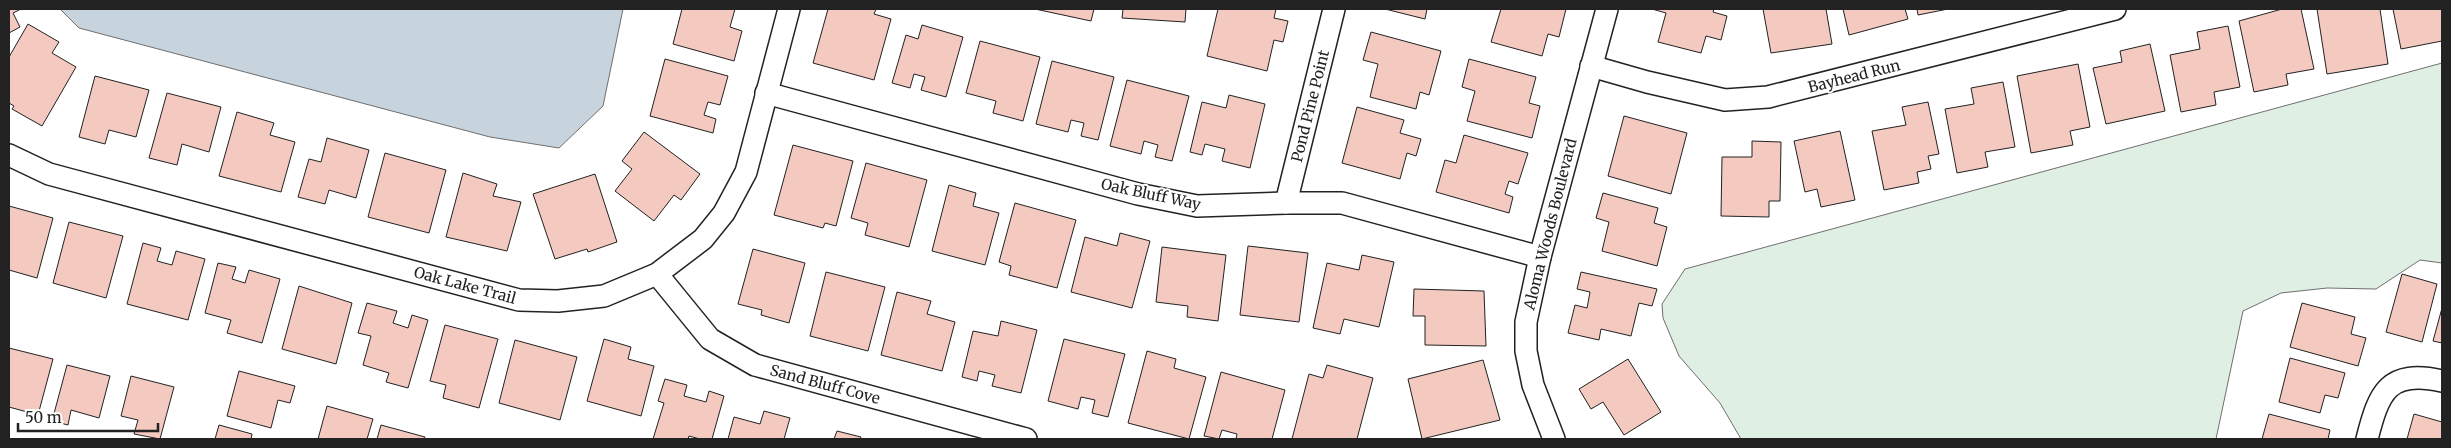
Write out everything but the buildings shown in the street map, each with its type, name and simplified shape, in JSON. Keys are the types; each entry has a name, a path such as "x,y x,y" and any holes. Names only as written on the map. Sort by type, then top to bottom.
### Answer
{"street":[{"name":"Oak Lake Trail","path":"9,155 49,174 519,300 558,301 604,296 657,274 702,239 724,212 746,172 790,9"},
{"name":"Pond Pine Point","path":"1286,203 1298,147 1334,9"},
{"name":"Aloma Woods Boulevard","path":"1554,439 1532,385 1526,351 1526,322 1540,257 1607,9"},
{"name":"Bayhead Run","path":"1591,66 1647,82 1725,100 1768,97 2115,9"},
{"name":"Oak Bluff Way","path":"766,93 1129,191 1187,204 1197,206 1342,203 1540,257"},
{"name":"Sand Bluff Cove","path":"657,274 710,339 755,365 1026,439"},
{"path":"2367,439 2375,408 2382,394 2394,383 2415,377 2442,381"}],"green space":[{"path":"2442,63 2442,263 2420,260 2376,289 2327,288 2281,293 2243,311 2216,439 1741,439 1720,403 1679,356 1663,318 1662,304 1685,269"}],"shaded area":[{"path":"60,9 623,9 603,106 559,148 490,137 79,28"}]}
